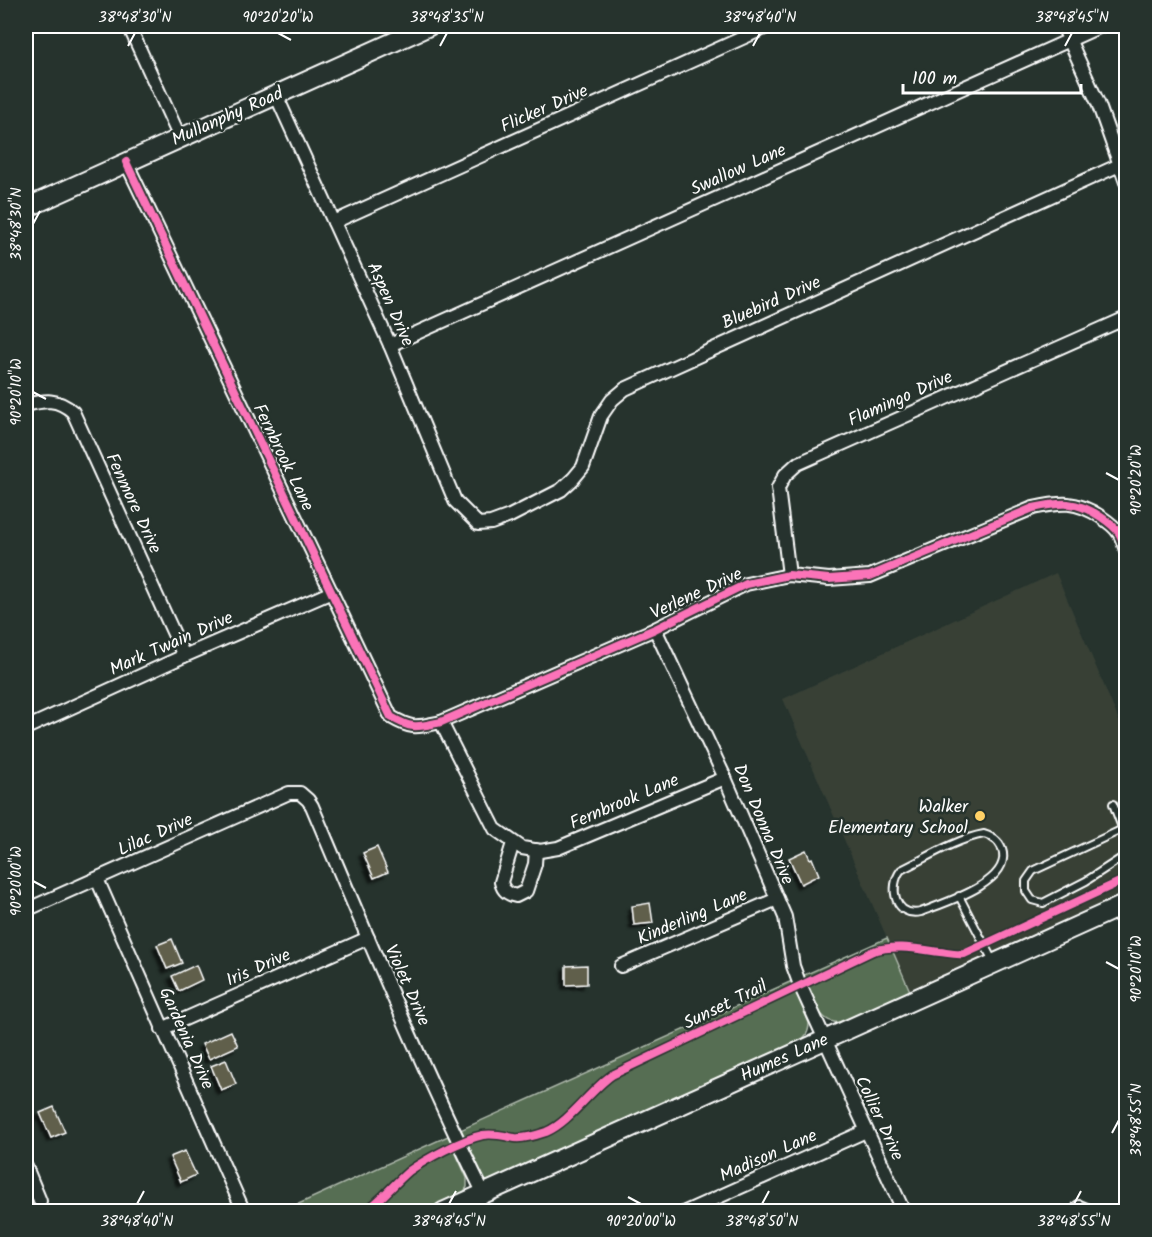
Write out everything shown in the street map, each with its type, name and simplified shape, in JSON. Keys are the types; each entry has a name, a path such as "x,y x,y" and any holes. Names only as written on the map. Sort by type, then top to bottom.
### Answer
{"street":[{"path":"129,26 180,138"},
{"name":"Mullanphy Road","path":"26,208 429,26"},
{"name":"Flicker Drive","path":"334,222 770,26"},
{"path":"1063,26 1123,164 1126,182"},
{"name":"Swallow Lane","path":"390,345 1101,26"},
{"name":"Aspen Drive","path":"276,95 390,345 455,501 478,524"},
{"name":"Fernbrook Lane","path":"126,162 391,717 404,725 416,728 441,722 495,829 522,848 536,850 558,848 725,778"},
{"name":"Bluebird Drive","path":"478,524 491,523 510,516 561,490 573,479 583,467 602,416 612,400 625,389 1123,164"},
{"name":"Flamingo Drive","path":"789,575 778,488 785,475 797,464 1126,318"},
{"name":"Fenmore Drive","path":"26,405 48,400 64,405 73,412 184,656"},
{"name":"Verlene Drive","path":"441,722 655,629 746,584 789,575 829,579 870,576 1033,508 1055,503 1089,508 1119,532 1126,550"},
{"name":"Mark Twain Drive","path":"26,728 332,592"},
{"name":"Don Donna Drive","path":"655,629 725,778 785,917 793,966 825,1039"},
{"name":"Lilac Drive","path":"26,910 289,793 300,793"},
{"name":"Violet Drive","path":"300,793 312,806 459,1144 483,1192"},
{"path":"513,843 501,882 505,892 510,895 516,896 526,891 535,864 536,850"},
{"name":"Gardenia Drive","path":"97,879 244,1212"},
{"name":"Kinderling Lane","path":"621,966 777,899"},
{"name":"Humes Lane","path":"442,1212 1126,904"},
{"name":"Iris Drive","path":"162,1029 368,938"},
{"name":"Collier Drive","path":"825,1039 904,1212"},
{"name":"Madison Lane","path":"684,1212 866,1131"},
{"path":"26,1167 40,1201"}],"lane":[{"path":"1113,804 1126,838"},
{"path":"1123,829 1033,871 1026,881 1026,891 1032,900 1043,903 1086,881 1126,855"},
{"path":"984,834 992,837 999,843 1002,850 1003,860 1000,869 984,883 959,896 913,914 904,911 896,899 895,882 901,870 958,842 984,834"},
{"path":"959,896 994,963"}],"shaded area":[{"name":"Walker Elementary School","path":"1056,573 1126,737 1126,894 910,991 783,699"}],"green space":[{"path":"887,938 910,991 844,1021 828,1020 818,1010 802,976"},
{"path":"792,981 809,1023 806,1035 797,1043 488,1182 480,1177 458,1131"},
{"path":"448,1136 467,1178 467,1187 462,1195 453,1201 428,1211 281,1212"}],"building":[{"path":"377,847 388,872 374,878 363,853"},
{"path":"806,850 819,875 801,884 789,858"},
{"path":"650,903 653,923 634,925 632,906"},
{"path":"172,939 182,963 167,969 157,945"},
{"path":"196,965 202,980 179,991 172,976"},
{"path":"587,965 587,984 566,985 566,966"},
{"path":"231,1031 238,1046 209,1059 202,1044"},
{"path":"226,1060 236,1084 221,1090 211,1066"},
{"path":"54,1107 65,1132 51,1138 40,1113"},
{"path":"185,1151 196,1175 181,1182 170,1157"}],"cycle path":[{"path":"126,162 391,717 410,726 441,722 655,629 746,584 789,575 829,579 870,576 1033,508 1052,504 1068,504 1092,511 1115,529 1126,550"},
{"name":"Sunset Trail","path":"365,1212 409,1171 445,1150 483,1135 519,1138 546,1132 563,1121 612,1075 873,951 898,947 964,954 1126,879"}],"place":[{"name":"Walker Elementary School","path":"980,816"}]}
